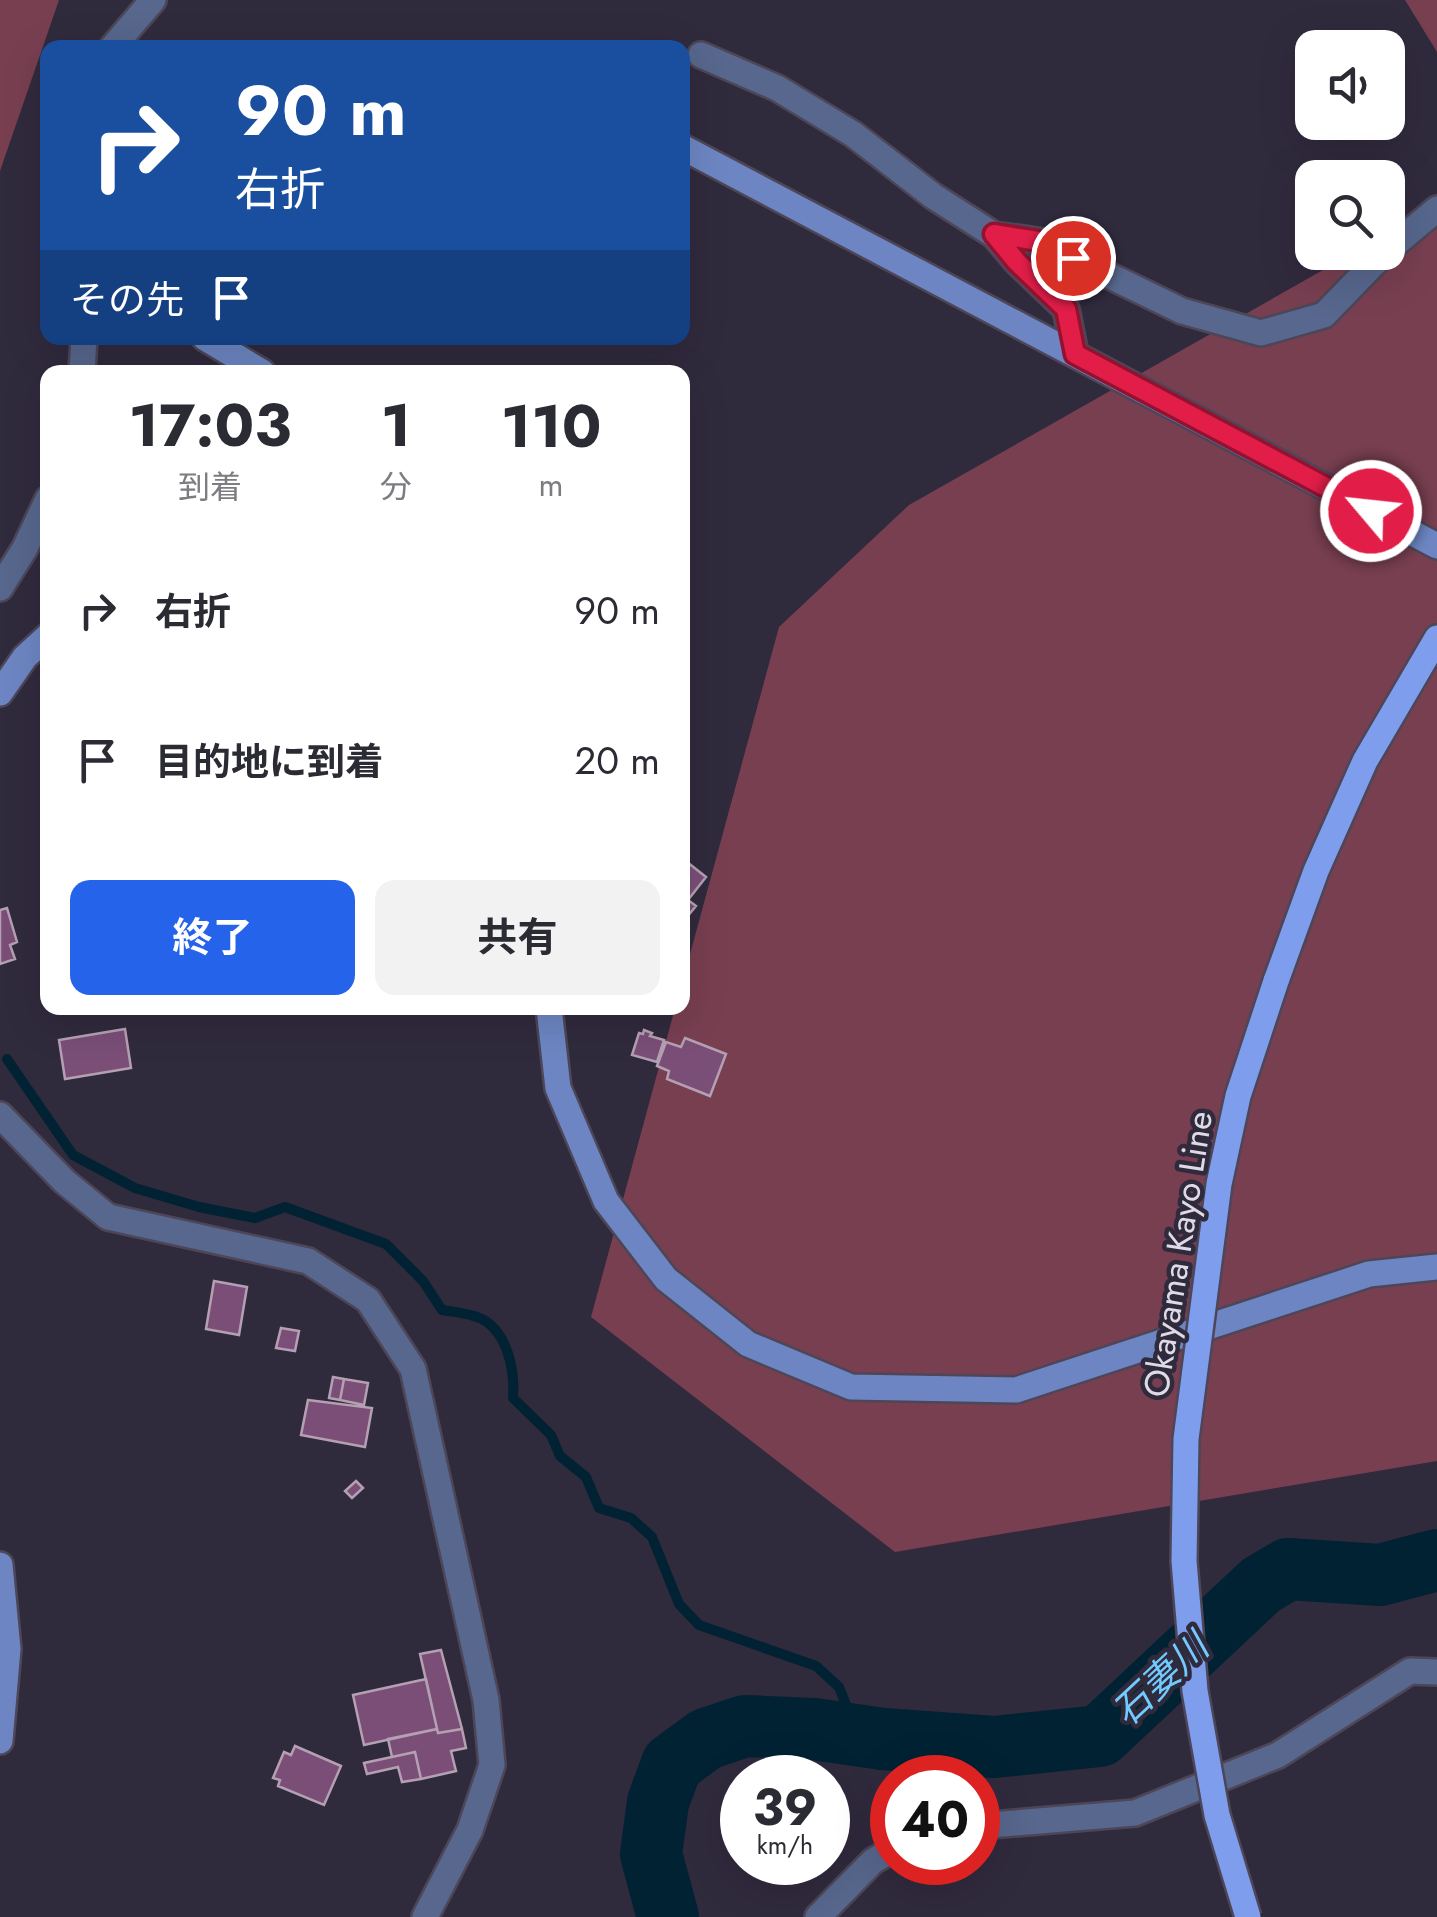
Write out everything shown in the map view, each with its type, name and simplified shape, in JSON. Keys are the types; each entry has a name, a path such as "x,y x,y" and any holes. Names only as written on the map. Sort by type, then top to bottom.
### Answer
{"main road":[{"name":"Okayama Kayo Line","path":"1248,1917 1217,1815 1195,1692 1184,1561 1186,1438 1220,1184 1238,1096 1316,871 1365,761 1437,638"}],"street":[{"path":"119,40 153,0"},
{"path":"701,55 777,88 854,134 934,196 994,234 1066,309 1075,354"},
{"path":"690,151 1437,546"},
{"path":"1405,235 1437,209"},
{"path":"994,234 1038,241 1182,311 1261,333 1324,315 1368,270"},
{"path":"218,345 250,365"},
{"path":"0,588 40,516"},
{"path":"0,693 40,644"},
{"path":"550,1015 558,1088 606,1200 666,1279 748,1344 851,1387 1016,1390 1370,1274 1437,1267"},
{"path":"0,1115 64,1182 108,1217 308,1261 368,1300 413,1370 486,1700 492,1765 470,1830 425,1917"},
{"path":"0,1565 8,1648 0,1741"},
{"path":"1000,1824 1135,1813 1278,1755 1410,1672 1437,1672"},
{"path":"818,1917 870,1864"}],"shaded area":[{"path":"0,0 59,0 45,40 40,40 40,55 0,171"},
{"path":"1405,0 1437,0 1437,52"},
{"path":"1437,193 1437,1461 895,1552 591,1317 673,1015 690,1015 690,954 779,627 909,505 1323,270 1405,270 1405,223 1432,208"}],"building":[{"path":"690,864 706,877 690,897"},
{"path":"7,908 17,942 10,945 15,959 0,964 0,910"},
{"path":"125,1029 131,1068 65,1079 59,1040"},
{"path":"644,1030 664,1040 657,1062 632,1055 639,1033"},
{"path":"685,1038 726,1054 710,1096 667,1079 669,1071 657,1066 666,1042 681,1047"},
{"path":"214,1281 247,1287 239,1335 206,1329"},
{"path":"281,1328 299,1331 295,1351 276,1348"},
{"path":"333,1377 344,1379 340,1400 329,1398"},
{"path":"344,1379 368,1383 364,1405 340,1400"},
{"path":"308,1400 372,1408 365,1447 301,1435"},
{"path":"356,1481 363,1488 352,1498 345,1491"},
{"path":"441,1650 462,1729 438,1733 420,1654"},
{"path":"426,1679 437,1729 364,1745 353,1695"},
{"path":"437,1729 438,1733 462,1729 466,1748 451,1751 456,1771 421,1779 415,1752 392,1757 388,1739"},
{"path":"295,1746 341,1766 324,1805 278,1786 280,1780 273,1778 284,1752 291,1755"},
{"path":"415,1752 421,1779 402,1782 398,1767 367,1774 364,1763"}],"waterway":[{"path":"7,1059 73,1155 135,1188 199,1207 255,1218 285,1207 386,1244 423,1281 442,1310 472,1315 491,1325 508,1354 513,1398 551,1435 560,1456 586,1477 599,1508 631,1518 652,1537 679,1604 699,1625 816,1666 839,1687 858,1735"},
{"name":"石妻川","path":"668,1917 651,1854 658,1802 672,1764 706,1739 745,1726 994,1747 1100,1736 1261,1585 1288,1569 1380,1575 1437,1560"}],"route":[{"path":"1073,258 1038,241 994,234 1066,309 1075,354 1371,511"}]}
